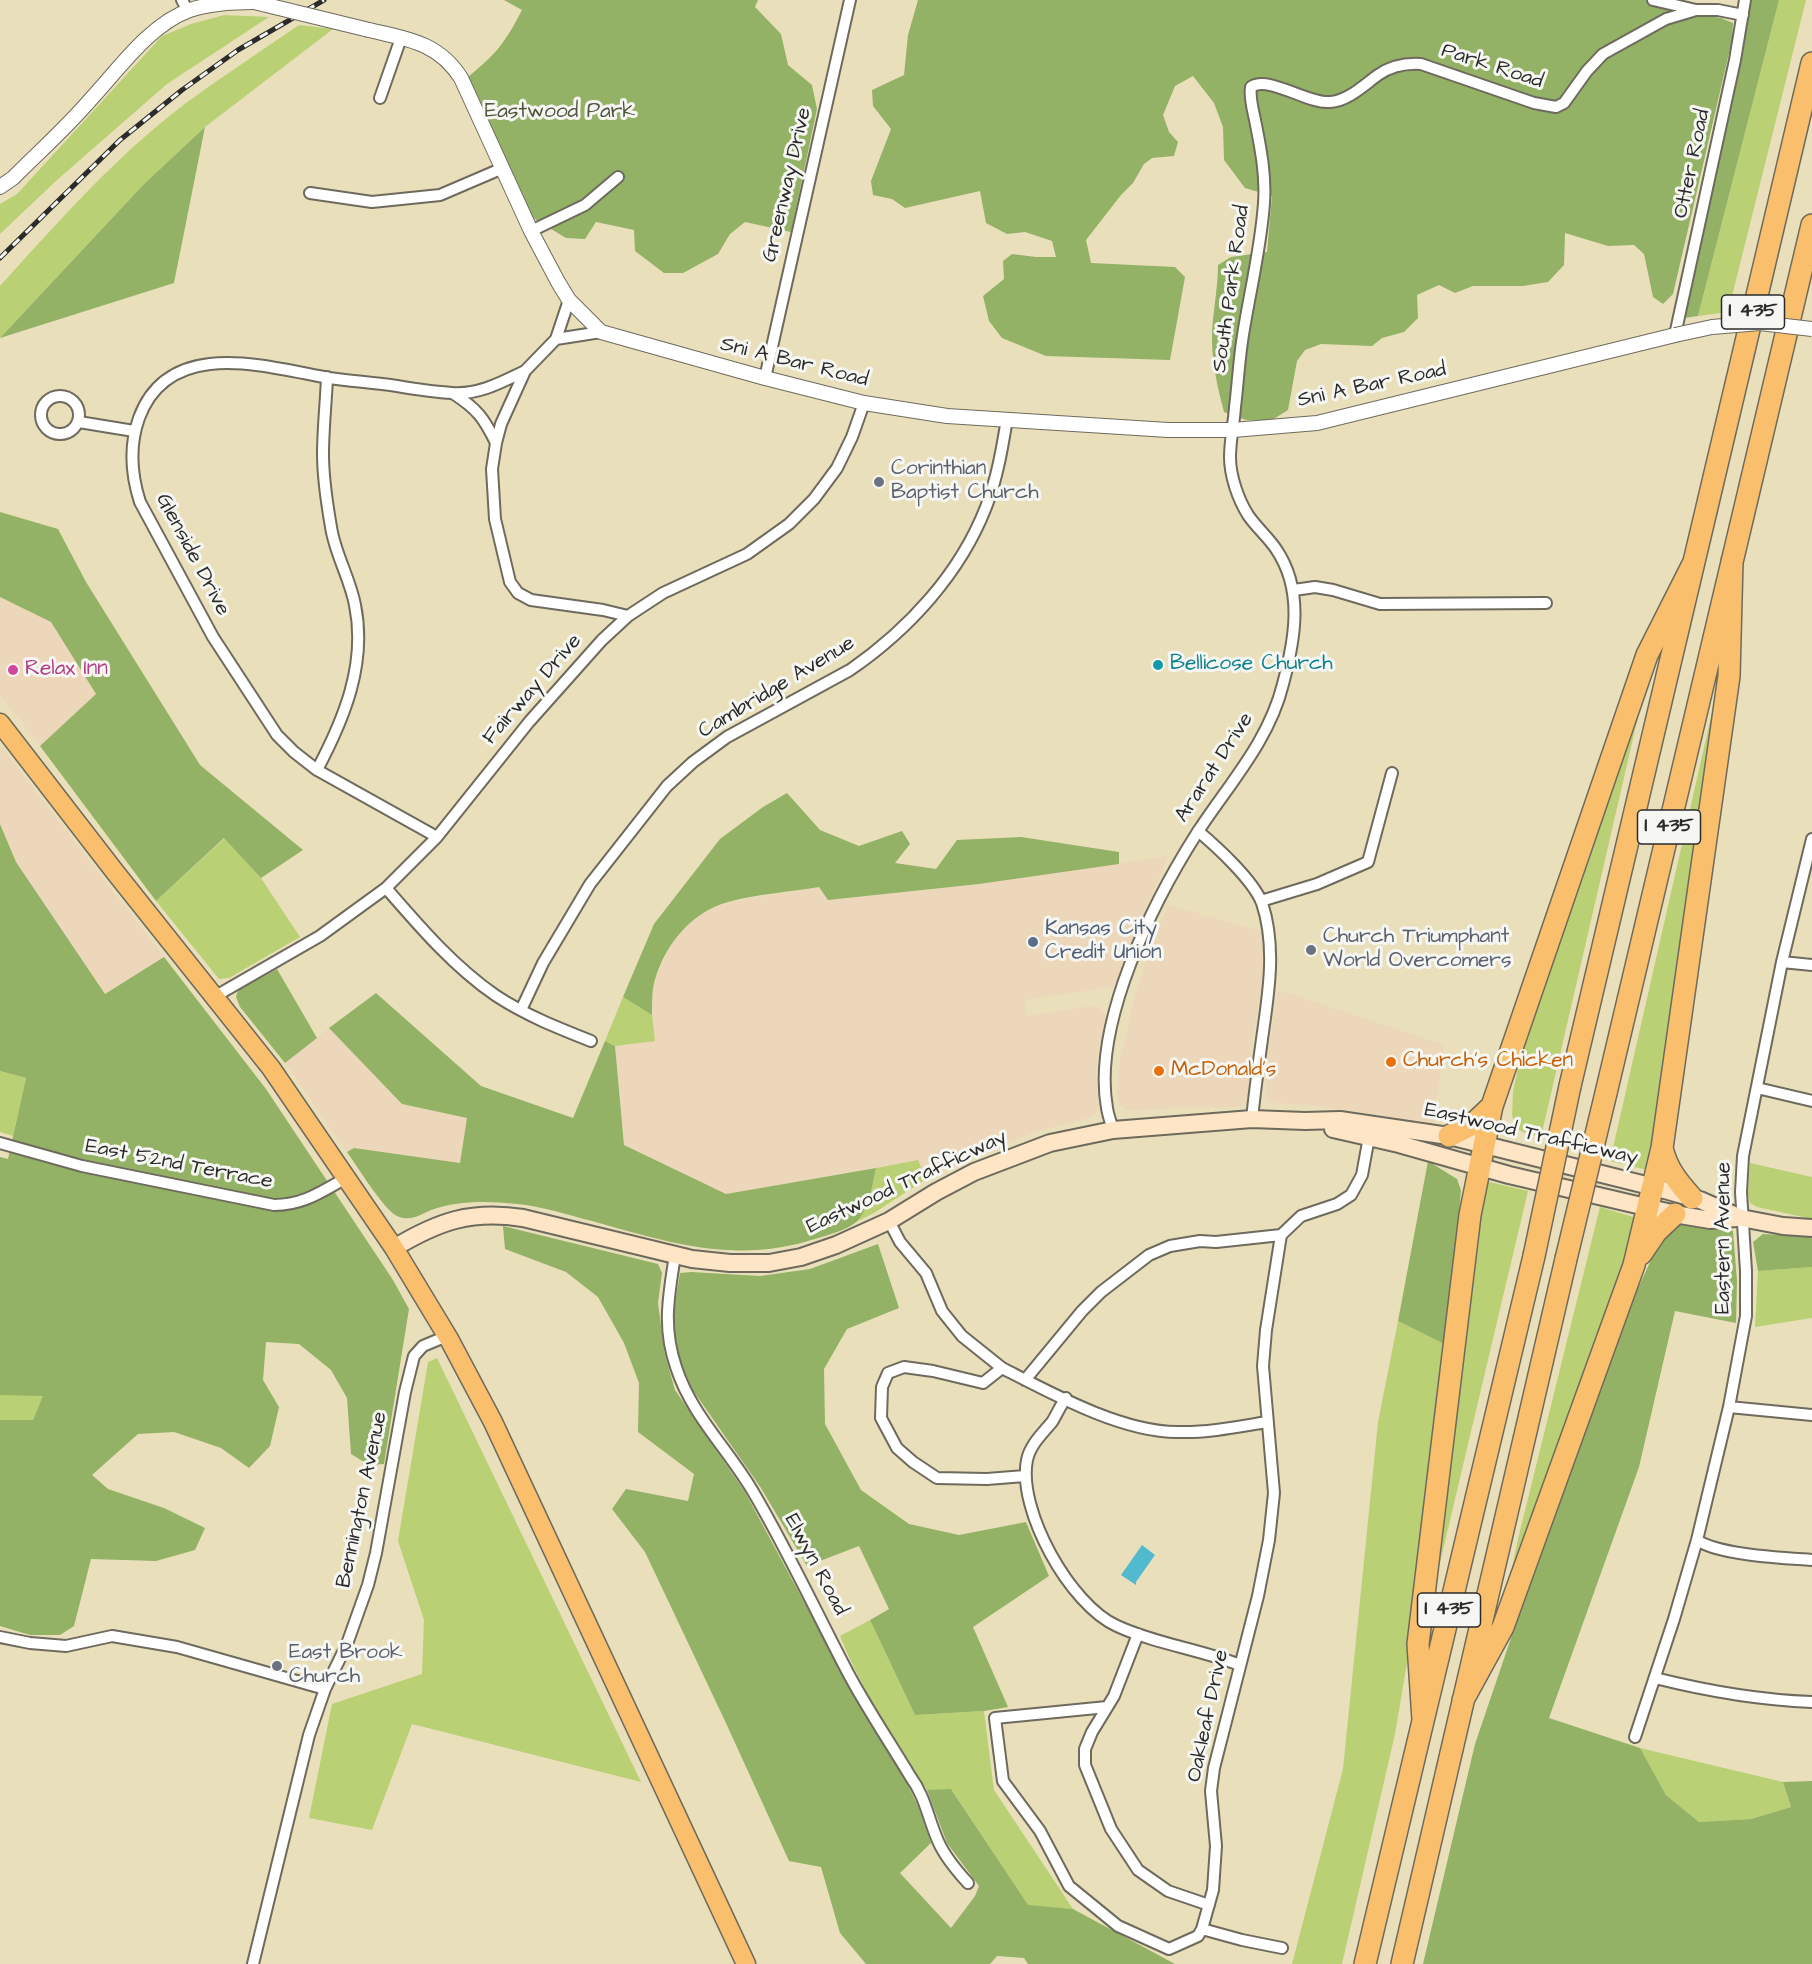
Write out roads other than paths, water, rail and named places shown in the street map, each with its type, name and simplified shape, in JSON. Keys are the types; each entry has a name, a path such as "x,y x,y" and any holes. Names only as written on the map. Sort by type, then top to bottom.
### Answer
{"highway":[{"name":"I 435","path":"1365,1964 1534,1256 1570,1086 1812,63"},
{"name":"I 435","path":"1402,1964 1566,1259 1812,225"},
{"path":"1463,1700 1503,1627 1634,1264 1654,1187 1662,1148 1729,676 1732,561"},
{"path":"1423,1720 1418,1644 1470,1215 1492,1106 1647,655 1694,562"},
{"path":"0,723 271,1068 394,1248 447,1336 493,1422 746,1964"},
{"path":"1449,1136 1473,1124 1492,1106"},
{"path":"1662,1148 1672,1176 1692,1198"},
{"path":"1634,1264 1656,1232 1675,1214"}],"main road":[{"name":"Eastwood Trafficway","path":"394,1248 418,1233 442,1223 472,1216 498,1214 675,1255 730,1263 769,1263 801,1257 836,1245 889,1221 936,1192 993,1164 1050,1143 1113,1130 1252,1119 1340,1120 1449,1136 1654,1187 1692,1198 1741,1218 1783,1226 1812,1228"},
{"name":"Eastwood Trafficway","path":"1305,1121 1480,1167 1675,1214 1710,1220 1741,1218"}],"street":[{"name":"Greenway Drive","path":"765,378 850,0"},
{"path":"1653,0 1696,10 1718,10 1743,15"},
{"name":"Otter Road","path":"1675,335 1735,60 1745,0"},
{"name":"Sni A Bar Road","path":"0,187 13,178 90,101 126,59 185,5 254,2 430,47 453,65 504,168 531,231 569,300 601,332 864,403 946,416 1168,430 1233,430 1317,423 1351,416 1712,327 1760,323 1812,328"},
{"name":"Park Road","path":"1255,84 1274,86 1310,100 1332,102 1348,96 1392,67 1406,63 1421,64 1534,103 1556,107 1564,103 1587,71 1604,54 1666,19 1696,10"},
{"path":"380,98 401,38"},
{"name":"South Park Road","path":"1233,430 1242,337 1262,225 1264,198 1261,157 1250,92 1251,87 1255,84"},
{"path":"310,194 372,202 440,195 504,168"},
{"path":"531,231 585,205 618,177"},
{"path":"569,300 556,339 525,371 501,424 492,470 495,519 510,582 518,593 531,600 603,610 627,616"},
{"path":"556,339 601,332"},
{"name":"Glenside Drive","path":"437,837 316,770 277,735 213,637 146,513 135,486 132,467 134,431 153,393 169,379 191,367 211,363 239,362 327,377 454,394 486,390 525,371"},
{"path":"316,770 333,739 348,700 357,665 360,638 355,603 339,560 331,528 323,456 327,377"},
{"name":"Glenside Drive","path":"454,394 474,407 496,443"},
{"name":"Fairway Drive","path":"214,997 320,936 386,888 437,837 529,722 602,640 627,616 663,593 747,554 789,524 814,499 837,468 852,437 864,403"},
{"name":"Cambridge Avenue","path":"521,1010 543,963 590,884 667,786 693,762 727,737 850,670 869,657 904,628 938,589 963,553 985,508 999,466 1007,419"},
{"path":"79,422 134,431"},
{"name":"Ararat Drive","path":"1113,1130 1107,1109 1105,1079 1107,1050 1129,968 1148,919 1173,872 1268,727 1282,687 1295,631 1294,590 1276,550 1248,515 1234,486 1230,458 1233,430"},
{"path":"1294,590 1315,587 1380,604 1546,603"},
{"path":"1261,902 1317,884 1368,862 1392,773"},
{"path":"1198,831 1233,863 1261,902 1267,927 1270,968 1252,1119"},
{"name":"Eastern Avenue","path":"1635,1737 1697,1540 1729,1407 1746,1316 1746,1271 1741,1218 1743,1156 1782,963 1812,839"},
{"path":"386,888 420,927 458,964 495,994 521,1010 591,1041"},
{"path":"1782,963 1812,965"},
{"path":"1757,1088 1812,1101"},
{"path":"1025,1380 1082,1311 1149,1255 1170,1246 1200,1241 1216,1242 1281,1235 1301,1216 1338,1204 1351,1195 1362,1175 1369,1137"},
{"name":"East 52nd Terrace","path":"0,1143 82,1166 274,1205 302,1202 346,1178"},
{"path":"889,1221 900,1242 926,1272 942,1311 962,1336 1002,1368 1112,1419 1156,1431 1202,1432 1268,1422"},
{"name":"Oakleaf Drive","path":"1202,1929 1213,1890 1216,1846 1211,1791 1214,1768 1258,1596 1269,1540 1274,1493 1263,1366 1266,1330 1281,1235"},
{"name":"Elwyn Road","path":"675,1255 666,1309 669,1340 684,1389 696,1410 751,1488 820,1614 848,1672 920,1790 938,1841 951,1864 968,1883"},
{"name":"Bennington Avenue","path":"253,1964 309,1735 325,1689 347,1644 368,1585 414,1356 423,1346 447,1336"},
{"path":"1002,1368 983,1383 933,1371 904,1367 888,1373 882,1387 881,1418 897,1448 937,1478 987,1479 1025,1476"},
{"path":"1066,1398 1034,1444 1028,1457 1025,1476 1043,1539 1062,1573 1092,1609 1116,1626 1239,1665"},
{"path":"1729,1407 1812,1415"},
{"path":"1697,1540 1712,1547 1766,1556 1812,1560"},
{"path":"1138,1634 1114,1696 1084,1749 1085,1765 1111,1829 1138,1870 1168,1891 1209,1905"},
{"path":"0,1637 30,1643 66,1646 112,1636 177,1647 325,1689"},
{"path":"1655,1678 1711,1692 1778,1701 1812,1702"},
{"path":"1107,1707 995,1718 1002,1781 1040,1831 1069,1886 1118,1926 1169,1949 1198,1936 1202,1929 1282,1948"}],"water":[{"path":"1142,1545 1155,1555 1136,1585 1121,1575"}],"railway":[{"path":"0,258 120,140 182,90 238,50 324,0"}],"place":[{"name":"Corinthian Baptist Church","path":"879,482"},
{"name":"Bellicose Church","path":"1158,665"},
{"name":"Relax Inn","path":"13,670"},
{"name":"Kansas City Credit Union","path":"1033,942"},
{"name":"Church Triumphant World Overcomers","path":"1311,950"},
{"name":"Church's Chicken","path":"1391,1062"},
{"name":"McDonald's","path":"1159,1071"},
{"name":"East Brook Church","path":"277,1666"}],"park label":[{"name":"Eastwood Park","path":"560,113"}]}
